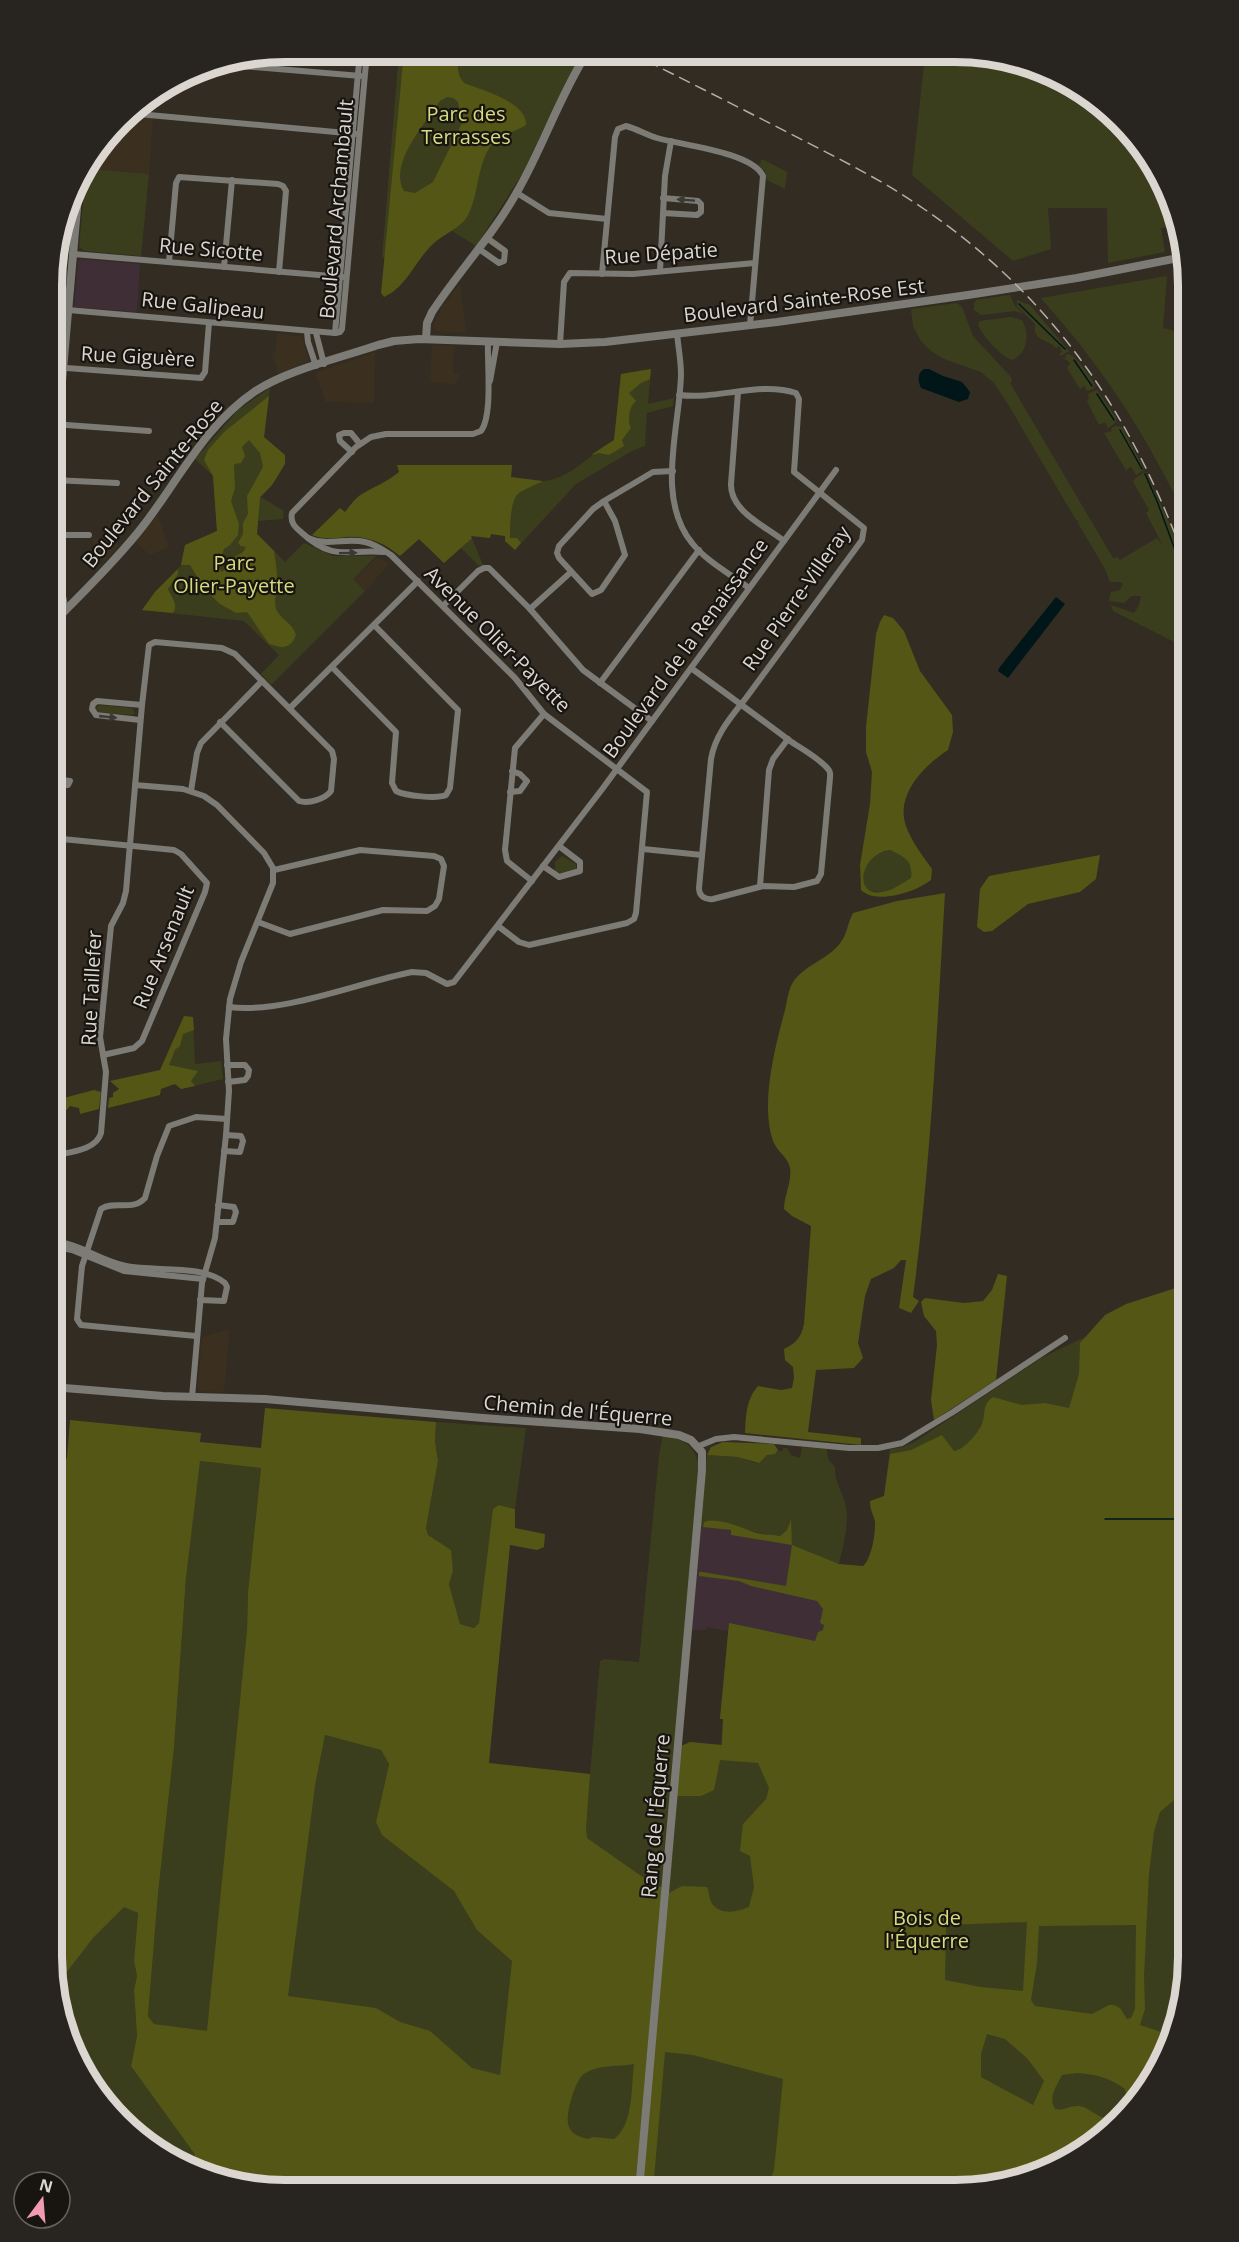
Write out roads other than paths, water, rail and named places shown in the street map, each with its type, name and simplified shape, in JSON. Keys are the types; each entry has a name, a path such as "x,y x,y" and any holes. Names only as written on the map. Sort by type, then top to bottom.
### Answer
{"street":[{"name":"Boulevard Archambault","path":"335,333 340,332 342,328 343,277 360,62"},
{"name":"Boulevard Archambault","path":"361,76 364,62"},
{"path":"426,339 427,323 432,312 517,193 539,151 564,92 582,62"},
{"path":"241,66 361,76"},
{"path":"141,114 356,134"},
{"path":"602,274 615,137 618,129 628,126 654,137 722,152 762,172 750,324"},
{"path":"660,271 665,170 671,141"},
{"path":"169,262 178,178 185,176 278,184 285,188 279,272"},
{"path":"224,267 232,180"},
{"path":"517,193 541,209 552,213 607,219"},
{"path":"663,198 698,201 702,206 701,212 697,215 663,213"},
{"path":"62,375 78,200"},
{"path":"479,249 499,263 504,262 505,251 487,238"},
{"name":"Rue Sicotte","path":"73,254 343,277"},
{"name":"Boulevard Sainte-Rose Est","path":"426,339 560,344 594,343 1028,286 1176,258"},
{"name":"Rue Dépatie","path":"560,344 565,278 574,272 602,274 755,263"},
{"name":"Rue Galipeau","path":"68,310 335,333"},
{"name":"Rue Giguère","path":"63,368 201,378 205,372 209,323"},
{"name":"Boulevard Archambault","path":"307,332 308,342 320,365"},
{"name":"Boulevard Archambault","path":"316,333 320,365"},
{"path":"677,333 681,366 672,495 676,515 686,535 699,550 749,588"},
{"name":"Boulevard Sainte-Rose","path":"62,613 140,530 197,450 236,407 262,387 391,342 426,339"},
{"path":"488,342 489,387"},
{"path":"387,552 337,553 320,547 292,522 292,513 360,444 371,437 383,434 480,432 486,422 497,342"},
{"name":"Rue Pierre-Villeray","path":"738,392 774,389 797,393 799,399 793,471 797,477 862,525 864,536 720,733 712,754 699,890 704,898 713,899 760,886"},
{"path":"679,395 702,396 738,392 732,496 740,508 784,541"},
{"path":"62,425 149,431"},
{"path":"352,452 340,441 339,435 351,433 360,444"},
{"name":"Boulevard de la Renaissance","path":"229,1006 248,1008 273,1006 412,972 426,973 444,983 450,984 456,980 559,846 836,470"},
{"path":"604,501 615,521 625,550 625,558 596,594 589,592 559,558 558,548 590,512 604,501 652,472 673,471"},
{"path":"62,480 117,483"},
{"path":"62,535 89,535"},
{"name":"Avenue Olier-Payette","path":"308,538 323,542 366,542 387,552 514,678 544,714 643,788 647,794 643,849"},
{"path":"600,683 699,550"},
{"path":"443,606 478,571 486,567 496,573 530,609 575,662 652,721"},
{"path":"530,609 571,572"},
{"path":"290,708 418,581"},
{"path":"62,596 65,610"},
{"path":"332,667 396,732 392,783 396,791 439,797 446,795 450,788 458,710 374,625"},
{"name":"Rue Taillefer","path":"62,1153 89,1146 99,1139 106,1072 100,1037 111,926 125,897 147,650 153,642 227,649 237,656 328,746 334,755 331,791 322,798 306,802 299,801 220,722"},
{"path":"691,668 741,704 827,768 830,774 821,874 817,882 802,886 760,886 769,770 773,759 788,739"},
{"path":"191,791 199,745 262,681"},
{"path":"140,720 96,715 92,712 92,707 94,702 99,701 142,705"},
{"path":"532,880 508,862 504,856 516,745 544,714"},
{"path":"510,792 520,791 527,781 520,774 512,771"},
{"path":"62,779 68,779 70,783 62,785"},
{"path":"135,785 191,791 206,797 217,805 264,853 274,870 273,886 239,967 229,1006 226,1039 228,1065 226,1134 214,1246 204,1276 200,1300 192,1397"},
{"name":"Rue Arsenault","path":"62,839 167,848 178,851 204,878 207,886 142,1041 133,1048 103,1055"},
{"path":"543,866 560,877 580,871 580,862 559,846"},
{"path":"498,926 519,942 529,945 632,921 636,913 643,849 702,855"},
{"path":"258,922 282,933 290,934 380,911 394,909 426,912 438,901 444,865 440,858 434,856 362,850 274,870"},
{"path":"228,1065 245,1065 249,1070 246,1080 228,1082"},
{"path":"196,1336 81,1325 77,1317 82,1266 98,1214 103,1208 110,1205 133,1206 144,1198 158,1152 171,1125 198,1117 227,1119"},
{"path":"224,1151 240,1152 244,1140 239,1136 226,1134"},
{"path":"217,1222 233,1222 237,1211 232,1207 219,1205"},
{"path":"62,1243 70,1244 87,1253"},
{"path":"62,1248 87,1253 123,1265 204,1276 225,1282 226,1296 222,1301 200,1300"},
{"path":"699,1446 716,1439 734,1437 855,1448 878,1448 902,1443 1065,1338"},
{"name":"Chemin de l'Équerre","path":"62,1388 192,1397 258,1398 483,1418 628,1427 683,1436 699,1446"},
{"name":"Rang de l'Équerre","path":"640,2180 702,1470 702,1454 699,1446"}],"waterway":[{"path":"1019,304 1065,349"},
{"path":"1074,360 1092,386"},
{"path":"1097,394 1114,420"},
{"path":"1120,430 1142,469"},
{"path":"1145,474 1178,558"},
{"path":"1105,1519 1178,1519"}],"railway":[{"path":"649,62 891,188 971,244 1013,282 1052,323 1086,366 1116,413 1143,462 1178,543"}],"park label":[{"name":"Parc des Terrasses","path":"466,124"},
{"name":"Parc Olier-Payette","path":"234,574"},
{"name":"Bois de l'Équerre","path":"927,1928"}]}
